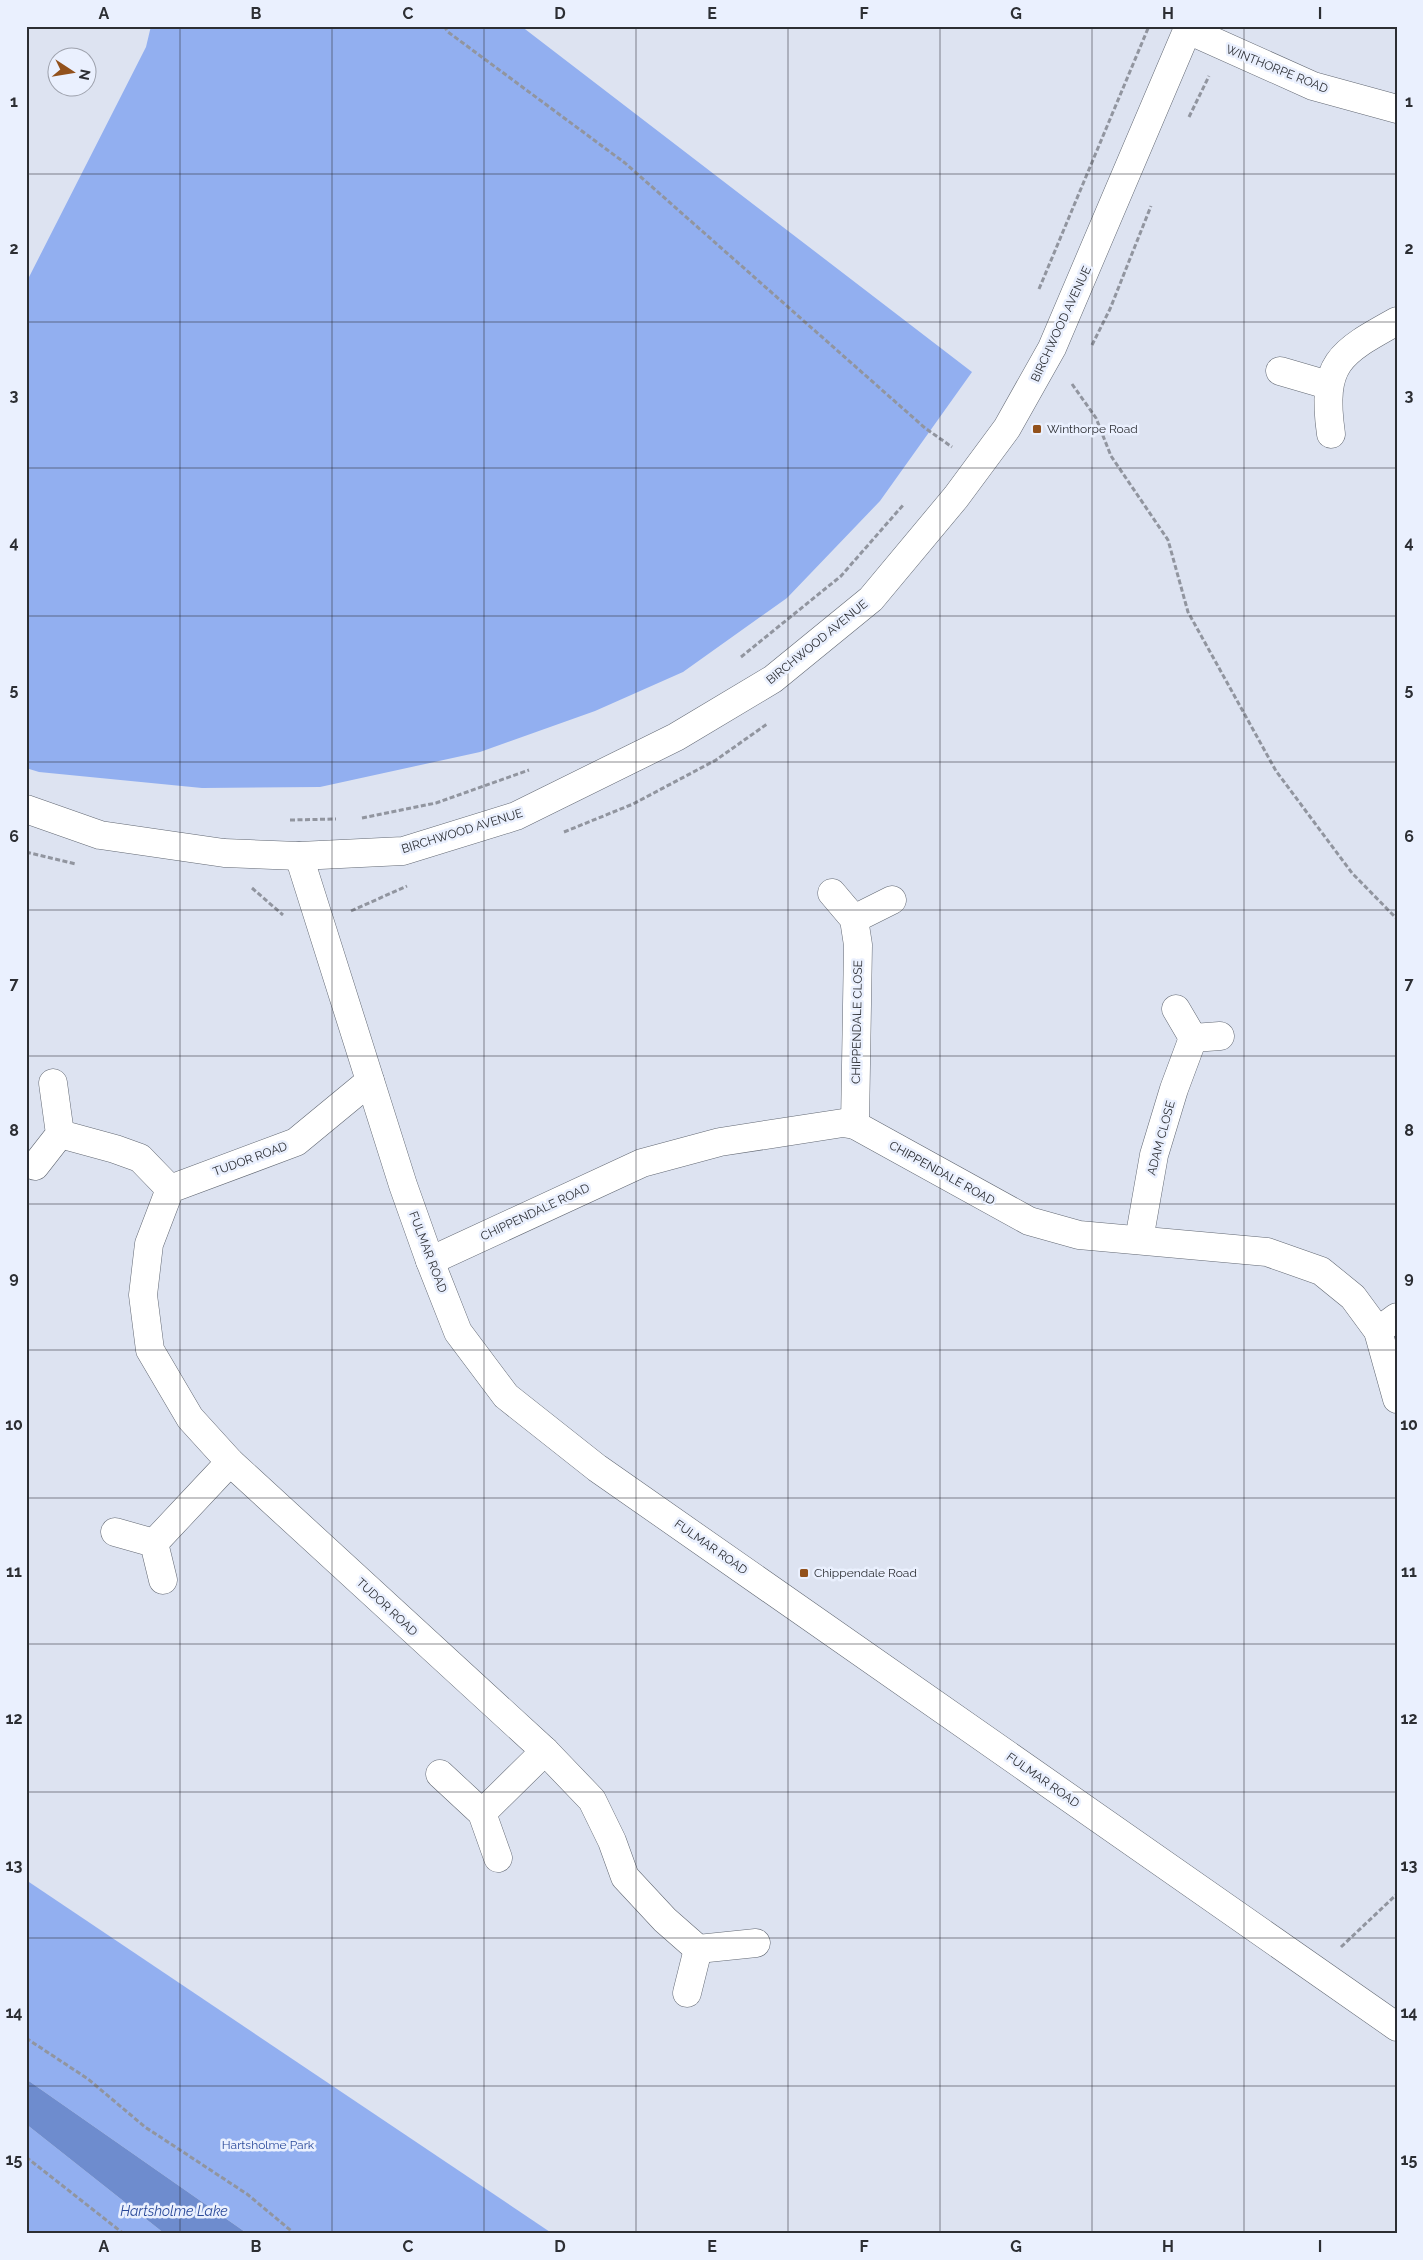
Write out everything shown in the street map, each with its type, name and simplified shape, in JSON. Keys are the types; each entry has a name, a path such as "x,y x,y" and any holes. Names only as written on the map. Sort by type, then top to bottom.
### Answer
{"street":[{"name":"WINTHORPE ROAD","path":"1189,28 1313,86 1397,109"},
{"name":"BIRCHWOOD AVENUE","path":"26,809 100,835 224,853 299,856 403,851 516,816 676,736 774,679 871,599 981,466 1007,428 1029,392 1068,313 1189,28"},
{"path":"1331,434 1327,408 1328,385 1338,362 1354,346 1397,322"},
{"path":"1280,371 1328,385"},
{"name":"FULMAR ROAD","path":"299,856 403,1186 430,1261 458,1332 506,1396 597,1468 1397,2027"},
{"path":"832,893 854,919 892,900"},
{"name":"CHIPPENDALE CLOSE","path":"854,919 858,945 855,1125"},
{"path":"1176,1009 1192,1038 1220,1036"},
{"name":"ADAM CLOSE","path":"1139,1240 1154,1155 1192,1038"},
{"name":"TUDOR ROAD","path":"370,1081 296,1142 170,1189 149,1244 143,1295 150,1350 190,1418 230,1462 545,1751 592,1800 612,1841 625,1877 665,1920 698,1948"},
{"path":"35,1166 60,1134 53,1083"},
{"name":"CHIPPENDALE ROAD","path":"430,1261 642,1163 720,1142 843,1123 855,1125 1029,1221 1079,1235 1267,1252 1321,1271 1387,1324 1397,1399"},
{"path":"60,1134 140,1158 170,1189"},
{"path":"154,1543 230,1462"},
{"path":"115,1532 154,1543"},
{"path":"154,1543 163,1580"},
{"path":"482,1813 545,1751"},
{"path":"440,1774 482,1813 498,1858"},
{"path":"687,1993 698,1948 756,1943"}],"path":[{"path":"444,26 448,32 625,163 925,428 953,448"},
{"path":"1035,297 1149,26"},
{"path":"1185,126 1208,79"},
{"path":"1089,351 1110,309 1152,204"},
{"path":"1076,376 1072,384 1096,418 1111,456 1168,540 1188,612 1276,771 1352,873 1397,919"},
{"path":"947,455 958,440"},
{"path":"736,662 841,576 909,498"},
{"path":"353,818 436,803 536,768"},
{"path":"287,820 344,818"},
{"path":"1316,1971 1397,1894"},
{"path":"26,2038 88,2079 145,2127 247,2194 295,2234"},
{"path":"26,2158 124,2234"}],"green space":[{"path":"151,26 521,26 972,372 880,501 787,598 683,672 595,711 480,752 320,787 202,788 39,772 26,768 26,283 146,47"},
{"name":"Hartsholme Park","path":"26,1880 553,2234 248,2234 26,2079"},
{"path":"26,2124 165,2234 26,2234"}],"water":[{"name":"Hartsholme Lake","path":"26,2079 248,2234 165,2234 26,2124"}],"place":[{"name":"Winthorpe Road","path":"1037,429"},
{"name":"Chippendale Road","path":"804,1573"}]}
